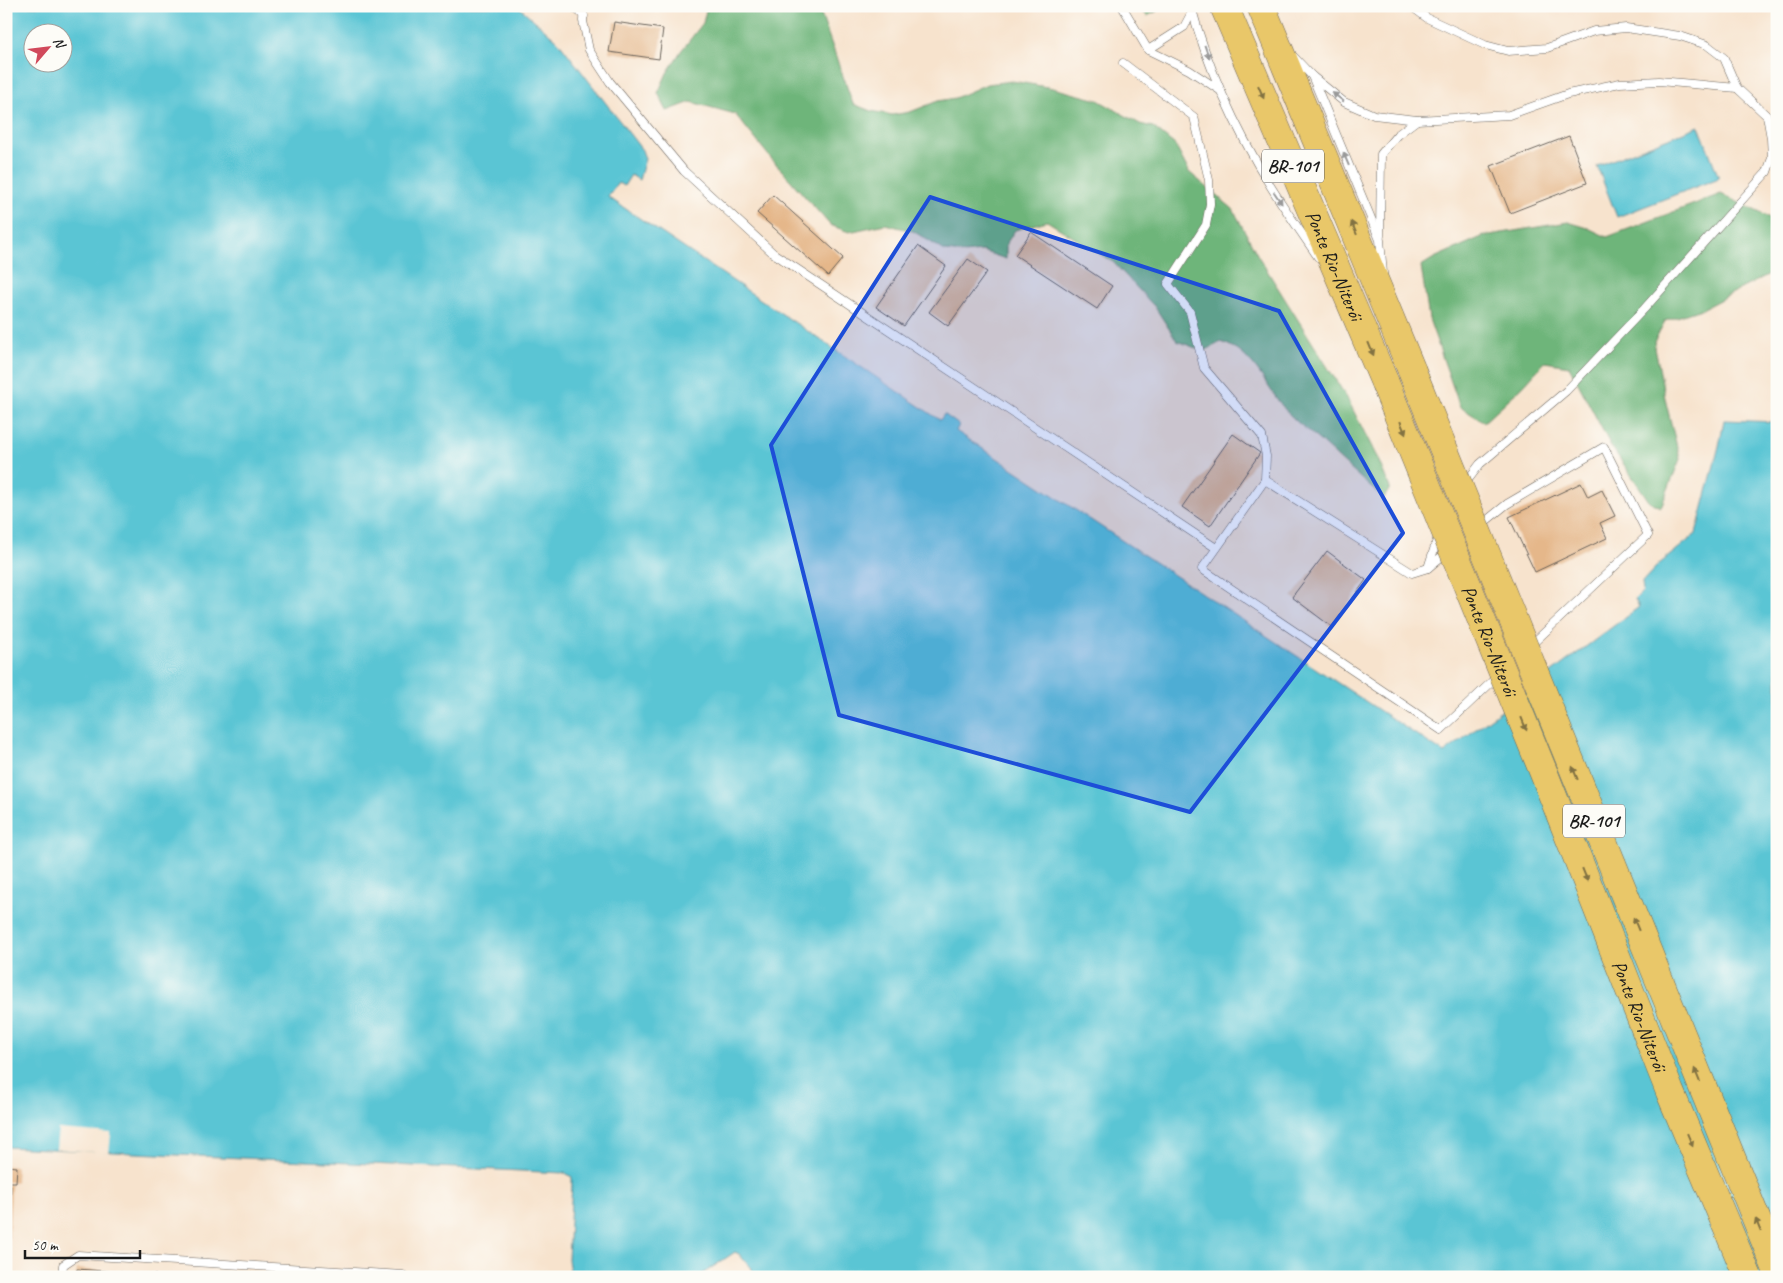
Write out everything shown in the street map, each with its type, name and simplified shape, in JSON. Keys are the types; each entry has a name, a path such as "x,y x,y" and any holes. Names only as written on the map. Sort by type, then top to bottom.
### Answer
{"highway":[{"name":"Ponte Rio-Niterói","path":"1226,11 1385,383 1543,770 1670,1092 1748,1277"},
{"name":"Ponte Rio-Niterói","path":"1266,18 1386,305 1777,1270"}],"lane":[{"path":"573,6 584,16"},
{"path":"584,6 589,50 610,82 684,171 773,253 1216,548"},
{"path":"1122,6 1148,50 1189,70 1221,91"},
{"path":"1411,6 1427,18 1485,45 1508,51 1547,48 1594,31 1626,28 1680,36 1707,45 1724,58 1737,88 1767,116 1772,149 1772,158 1766,172 1644,309 1573,384 1480,464 1454,497"},
{"path":"1148,50 1184,27 1191,9"},
{"path":"1191,9 1221,91 1240,130 1272,188 1323,265"},
{"path":"1266,18 1312,76 1344,102 1374,115 1417,120 1509,115 1568,94 1620,83 1659,81 1737,88"},
{"path":"1123,63 1194,117 1209,180 1210,204 1206,225 1168,284 1190,312 1204,368 1262,436 1266,456 1264,480 1202,569 1440,730 1512,663"},
{"path":"1312,76 1380,240"},
{"path":"1386,305 1380,240 1381,154 1397,135 1417,120"},
{"path":"1328,272 1357,316"},
{"path":"1471,533 1507,504 1604,447 1648,535 1519,656"},
{"path":"1264,480 1412,573 1428,568 1457,545"},
{"path":"1428,568 1446,513"},
{"path":"62,1277 63,1265 78,1255 403,1275"}],"highlighted area":[{"path":"930,197 1279,311 1403,533 1190,812 839,715 771,445"}],"green space":[{"path":"707,6 818,6 853,104 871,111 892,115 910,112 938,101 955,98 987,84 1012,81 1053,88 1098,100 1140,124 1153,127 1175,145 1189,172 1233,209 1258,256 1347,398 1378,459 1390,488 1384,498 1291,416 1260,374 1243,355 1233,347 1221,342 1204,351 1177,341 1155,307 1113,262 1047,221 1015,230 1006,244 1006,259 982,251 963,253 945,251 913,231 885,224 849,232 830,225 735,114 691,102 667,111 658,93 667,73 681,51 703,23"},
{"path":"1139,6 1161,6 1157,11 1147,16"},
{"path":"1721,194 1777,221 1777,270 1704,308 1665,321 1654,342 1666,403 1680,459 1661,507 1649,501 1611,446 1569,366 1545,362 1522,387 1484,422 1460,407 1429,319 1421,266 1434,258 1484,236 1568,222 1588,228 1607,237"}],"water":[{"path":"6,6 518,6 558,41 642,150 645,159 639,180 631,175 624,186 618,183 608,197 940,420 944,414 959,425 956,431 1444,753 1639,607 1635,599 1643,591 1642,582 1658,565 1696,534 1724,420 1777,422 1777,1277 758,1277 739,1254 735,1252 698,1277 571,1277 568,1260 572,1177 564,1173 6,1147"},
{"path":"1699,126 1719,178 1617,217 1597,166"}],"pier":[{"path":"58,1129 111,1133 109,1153 56,1149"}],"building":[{"path":"614,22 663,29 659,59 609,52"},
{"path":"1569,136 1587,183 1510,213 1491,166"},
{"path":"773,195 843,258 828,276 757,213"},
{"path":"1031,232 1112,286 1097,309 1015,255"},
{"path":"918,246 946,266 904,326 876,307"},
{"path":"968,259 987,272 948,326 929,312"},
{"path":"1233,434 1260,453 1210,526 1182,507"},
{"path":"1581,483 1588,497 1602,490 1615,516 1600,523 1607,538 1535,572 1509,517"},
{"path":"1327,551 1366,580 1332,627 1292,597"},
{"path":"6,1166 17,1167 16,1182 6,1182"},
{"path":"6,1184 11,1185 8,1263 6,1263"},
{"path":"77,1269 156,1275 156,1277 76,1277"}]}
